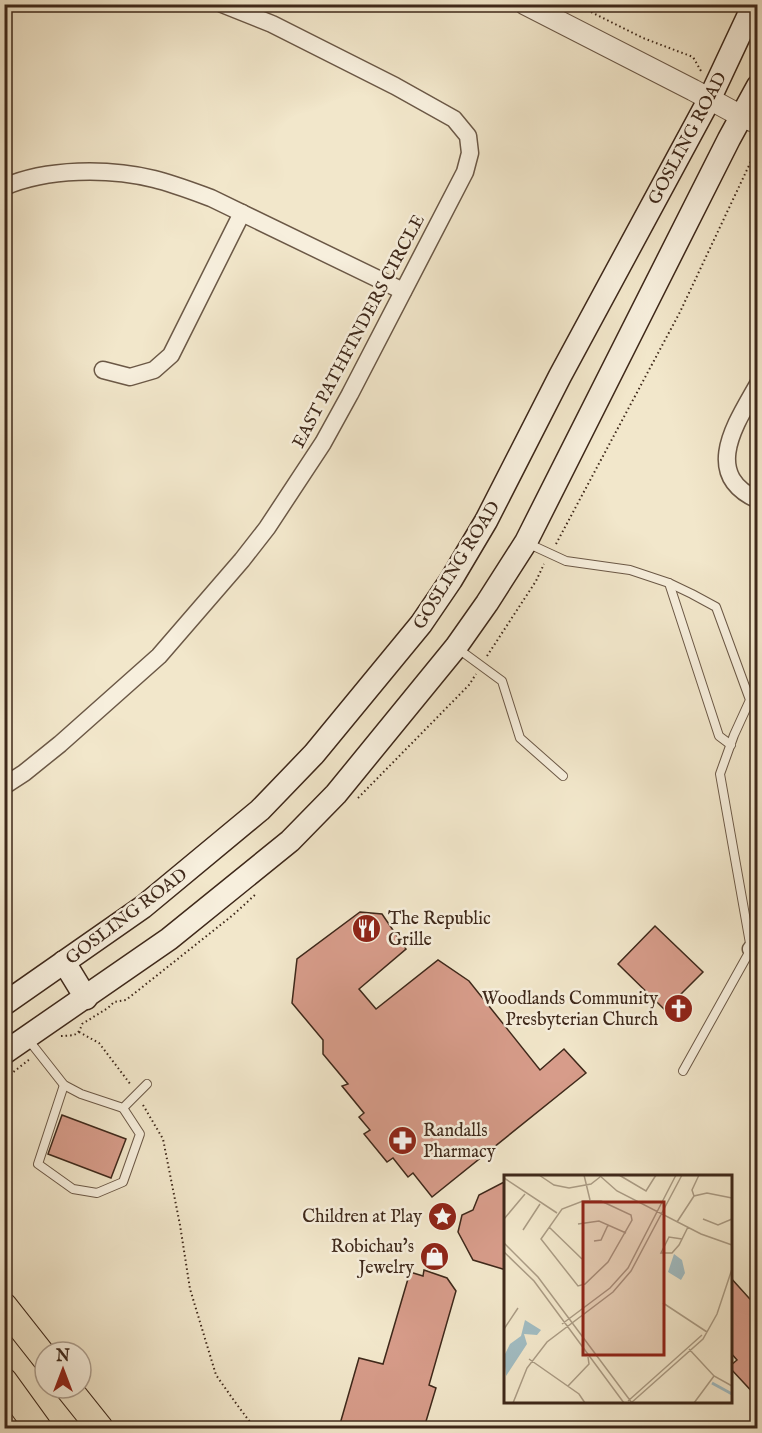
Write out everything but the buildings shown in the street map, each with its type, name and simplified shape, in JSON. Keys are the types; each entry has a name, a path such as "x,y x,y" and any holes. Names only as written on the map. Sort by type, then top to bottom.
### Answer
{"main road":[{"name":"GOSLING ROAD","path":"4,1004 143,907 260,810 314,754 422,624 486,521 560,376 720,79 754,4"},
{"name":"GOSLING ROAD","path":"4,1053 169,939 290,841 336,794 456,647 526,542 749,120 758,86"},
{"path":"64,962 86,998"},
{"path":"4,1306 33,1343"},
{"path":"4,1382 39,1428"},
{"path":"78,1400 100,1428"}],"street":[{"name":"EAST PATHFINDERS CIRCLE","path":"4,786 60,744 159,656 267,528 323,443 465,171 470,153 468,136 454,119 395,86 272,24 222,4"},
{"path":"525,4 749,120"},
{"path":"4,187 38,176 74,172 124,174 152,179 211,198 403,291"},
{"path":"103,370 130,377 154,370 171,355 242,213"},
{"path":"758,384 732,431 726,457 732,479 747,495 758,500"}],"lane":[{"path":"526,542 566,561 630,570 669,583 716,607 750,700 720,774 755,948 683,1071"},
{"path":"669,583 719,736 731,745"},
{"path":"456,647 502,681 520,738 563,776"},
{"path":"27,1038 64,1085 81,1094 123,1108 140,1134 123,1182 97,1193 74,1189 38,1164 64,1085"},
{"path":"123,1108 147,1084"}],"path":[{"path":"575,4 643,38 693,57 701,70 720,79"},
{"path":"79,1032 99,1043 129,1081 163,1138 190,1289 216,1375 244,1415 257,1428"}],"place":[{"name":"The Republic Grille","path":"367,928"},
{"name":"Woodlands Community Presbyterian Church","path":"679,1008"},
{"name":"Randalls Pharmacy","path":"402,1140"},
{"name":"Children at Play","path":"443,1216"},
{"name":"Robichau's Jewelry","path":"435,1256"}]}
